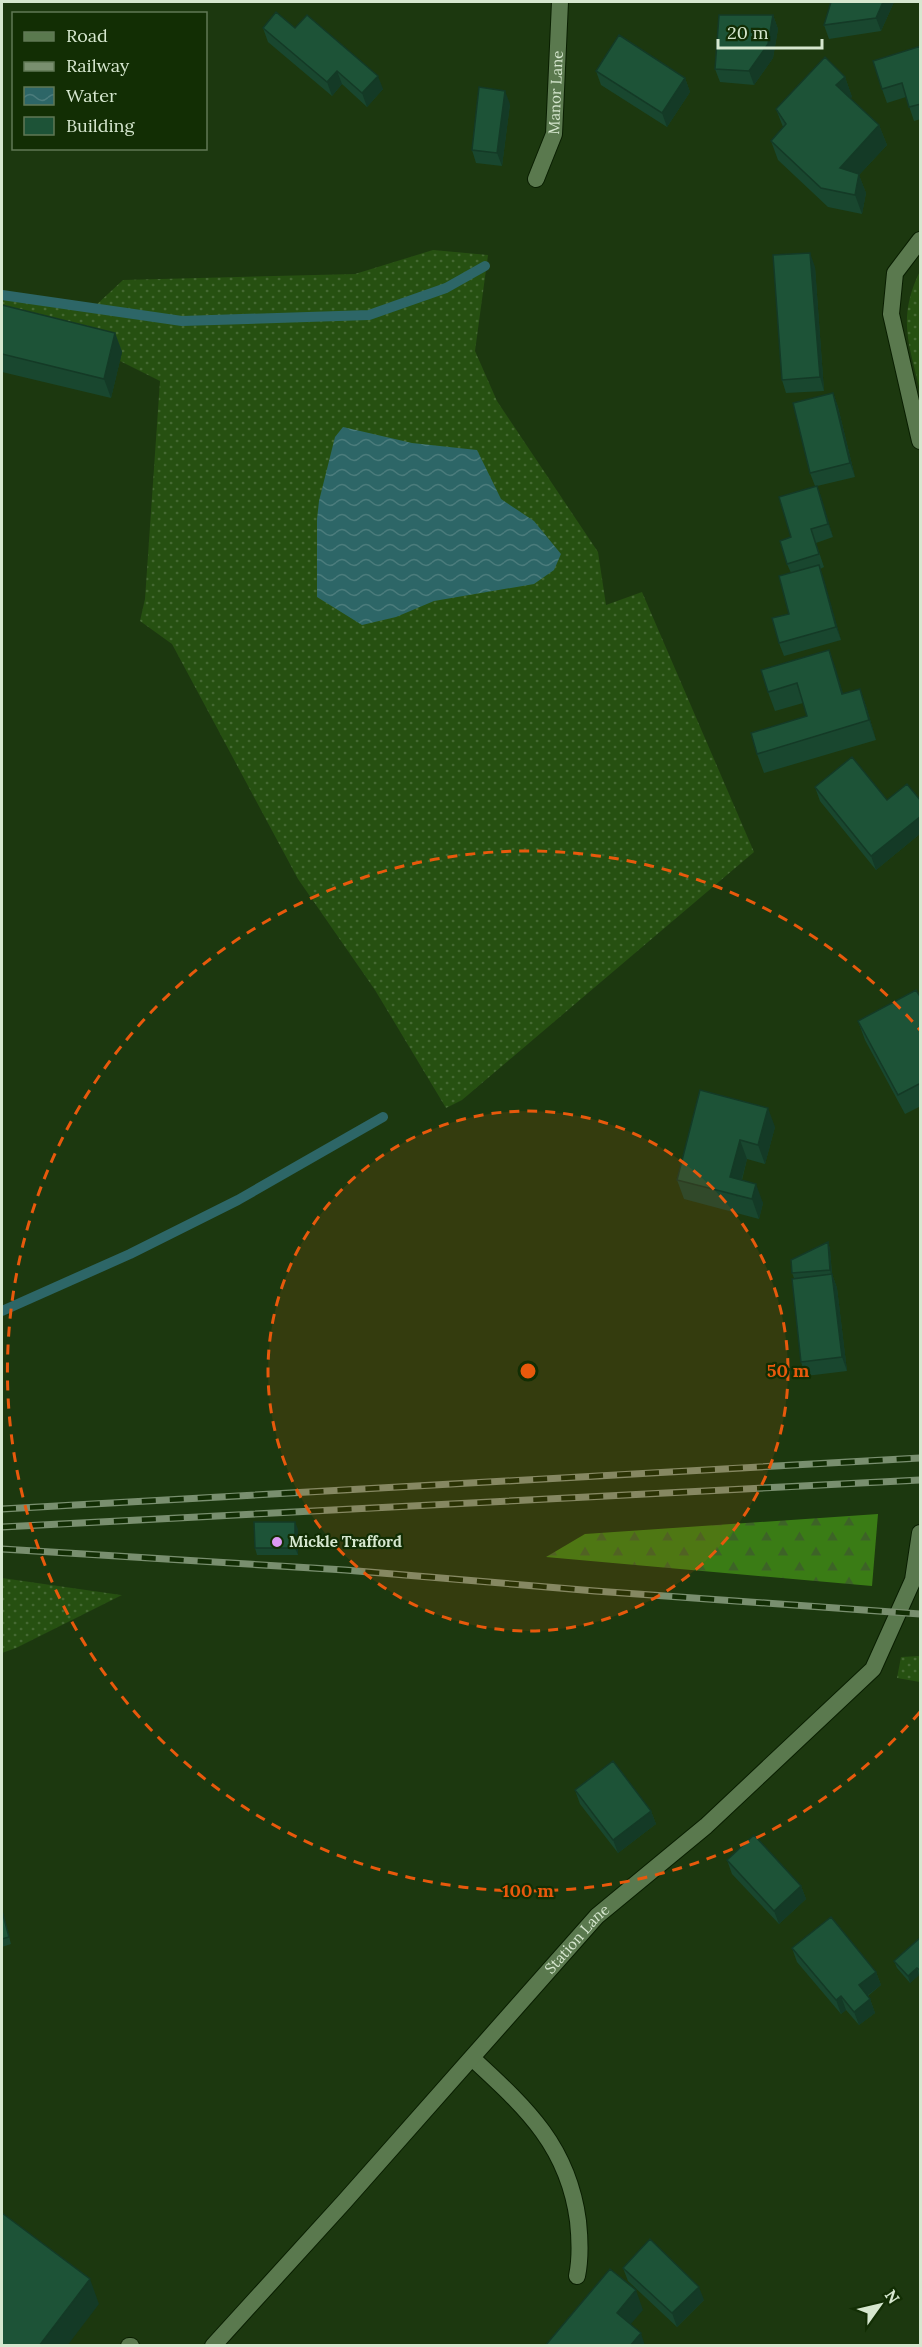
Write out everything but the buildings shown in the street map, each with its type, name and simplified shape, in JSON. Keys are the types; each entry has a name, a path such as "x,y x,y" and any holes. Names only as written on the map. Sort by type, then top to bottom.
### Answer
{"street":[{"name":"Manor Lane","path":"536,179 554,134 560,2"},
{"path":"921,240 895,273 891,314 921,441"},
{"name":"Station Lane","path":"213,2346 597,1916 706,1826 873,1669 913,1580 921,1533"},
{"path":"472,2058 530,2115 563,2163 571,2184 581,2246 577,2276"}],"green space":[{"path":"433,250 488,255 475,351 497,401 598,552 606,605 642,592 754,852 462,1100 446,1108 375,990 298,879 172,644 140,621 145,599 160,381 120,361 122,352 2,323 2,295 94,307 123,280 355,274"},
{"path":"920,271 920,391 909,345 907,317 913,288"},
{"path":"878,1514 872,1586 546,1557 585,1534"},
{"path":"2,1578 122,1595 2,1653"},
{"path":"920,1656 920,1682 897,1678 901,1657"}],"water":[{"path":"343,427 412,443 477,450 501,499 534,521 561,554 554,570 534,584 434,601 396,617 362,625 317,597 319,501 335,437"}],"waterway":[{"path":"2,295 182,321 369,315 446,288 485,266"},
{"path":"2,1311 130,1254 238,1200 383,1117"}],"railway":[{"path":"2,1509 920,1458"},
{"path":"2,1527 920,1480"},
{"path":"2,1549 345,1570 595,1591 920,1614"}],"place":[{"name":"Mickle Trafford","path":"277,1542"}]}
